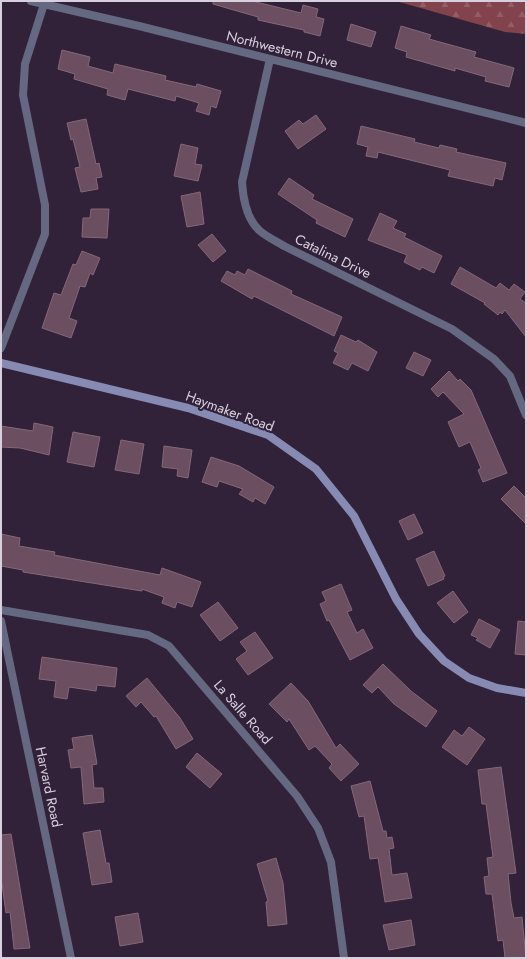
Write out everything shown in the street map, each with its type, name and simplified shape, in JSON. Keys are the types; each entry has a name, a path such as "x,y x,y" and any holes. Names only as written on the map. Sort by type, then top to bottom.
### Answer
{"main road":[{"name":"Haymaker Road","path":"1,363 188,408 268,436 316,469 354,516 396,599 419,634 444,661 468,678 497,688 526,693"}],"street":[{"name":"Northwestern Drive","path":"32,1 526,123"},
{"path":"1,348 45,234 45,205 23,95 25,64 44,4"},
{"name":"Catalina Drive","path":"270,59 242,182 243,198 259,231 284,246 452,329 494,359 510,376 526,415"},
{"name":"La Salle Road","path":"1,610 148,636 169,646 297,796 318,828 331,862 344,958"},
{"name":"Harvard Road","path":"1,621 71,958"}],"green space":[{"path":"396,1 526,1 526,34 505,32"}],"building":[{"path":"213,1 252,1 301,13 303,5 318,9 316,17 324,19 320,36 304,32 304,30 258,20 258,17 213,4"},
{"path":"351,24 376,32 371,47 347,40"},
{"path":"401,26 431,35 429,39 476,52 474,57 514,68 509,87 485,81 486,77 455,68 455,71 406,57 407,52 395,48"},
{"path":"62,50 90,57 88,66 113,73 115,64 166,76 165,80 196,87 197,84 221,91 216,108 211,106 209,115 196,111 199,103 176,96 175,101 128,89 125,100 107,95 108,89 74,79 75,74 58,69"},
{"path":"316,115 326,129 298,149 285,131 299,120 303,124"},
{"path":"86,119 96,164 99,163 102,177 96,178 98,189 81,192 75,168 80,167 73,139 71,140 67,123"},
{"path":"361,126 415,139 414,142 439,148 440,145 457,149 456,152 506,163 502,180 495,178 493,186 448,176 450,170 378,152 377,158 366,156 368,147 357,144"},
{"path":"181,144 198,148 195,164 202,165 198,181 174,176"},
{"path":"289,178 314,195 312,199 353,219 345,237 316,223 317,220 278,194"},
{"path":"200,192 204,224 187,227 181,196"},
{"path":"91,209 109,209 107,238 82,237 83,218 90,218"},
{"path":"380,213 397,221 393,228 406,234 404,237 442,256 434,273 422,267 420,270 404,262 407,255 368,240"},
{"path":"212,234 226,251 213,262 198,245"},
{"path":"82,251 100,258 93,275 90,273 85,287 80,286 69,318 77,321 71,338 42,328 54,293 61,295 73,264 76,265"},
{"path":"460,267 496,288 500,283 509,290 514,284 525,292 520,299 526,303 526,337 505,310 502,314 500,312 498,315 484,304 485,303 451,284"},
{"path":"248,269 292,291 291,294 342,317 334,336 254,296 252,299 221,281 227,271 235,275 237,271 245,275"},
{"path":"341,335 356,342 358,340 377,352 368,371 352,363 348,370 333,363 338,353 334,351"},
{"path":"414,352 431,360 423,376 406,368"},
{"path":"449,371 458,381 460,379 471,390 507,473 483,482 478,470 481,468 470,442 459,447 448,422 464,414 443,392 438,397 431,389"},
{"path":"34,423 53,427 49,455 20,448 1,447 1,426 33,431"},
{"path":"73,432 100,437 94,467 67,462"},
{"path":"121,440 144,444 139,474 115,470"},
{"path":"164,446 192,450 188,478 177,476 178,469 162,467"},
{"path":"211,457 239,466 274,487 265,504 255,498 253,502 239,494 243,489 219,481 217,487 202,482"},
{"path":"514,486 526,498 526,524 501,499"},
{"path":"414,514 423,533 408,540 399,521"},
{"path":"1,534 20,538 19,546 55,552 54,555 160,575 162,568 201,582 192,607 177,602 175,608 162,603 164,597 142,589 142,591 23,572 23,570 1,566"},
{"path":"434,551 445,576 443,577 444,579 428,586 416,559"},
{"path":"341,584 352,610 347,612 357,633 363,629 373,648 350,660 329,620 327,621 320,604 326,601 322,592"},
{"path":"453,591 468,612 454,623 437,603"},
{"path":"218,602 238,628 220,641 200,615"},
{"path":"479,619 500,630 490,648 476,640 478,638 471,635"},
{"path":"518,621 526,622 526,655 515,654"},
{"path":"255,632 273,658 248,675 236,659 247,651 240,642"},
{"path":"42,657 117,668 115,687 97,685 96,691 69,687 67,699 54,697 56,681 39,679"},
{"path":"383,664 411,691 437,711 426,727 394,704 378,687 372,693 363,685"},
{"path":"147,678 180,718 193,739 176,749 156,716 154,717 141,702 136,707 126,696"},
{"path":"291,683 308,701 336,748 340,744 359,764 341,781 329,768 332,764 315,746 309,750 289,719 287,722 269,704"},
{"path":"469,727 485,739 467,765 442,747 454,730 462,736"},
{"path":"92,735 97,764 92,765 94,788 103,788 104,802 84,804 81,767 71,768 68,750 74,749 72,738"},
{"path":"197,753 222,774 210,788 186,767"},
{"path":"501,767 516,873 508,874 511,903 514,918 522,917 526,958 505,958 503,940 498,941 492,894 486,894 484,877 489,876 487,858 493,857 486,804 482,804 478,770"},
{"path":"370,781 383,831 386,831 387,838 392,837 394,848 389,849 392,875 407,873 412,898 385,902 378,858 370,859 364,816 359,817 351,786"},
{"path":"100,830 106,863 109,863 112,882 92,885 83,833"},
{"path":"11,834 30,948 14,949 10,912 6,913 1,877 1,835"},
{"path":"276,858 283,883 287,924 268,926 266,902 268,901 257,864"},
{"path":"138,913 143,942 120,946 115,917"},
{"path":"411,920 415,945 389,950 383,925"}]}
